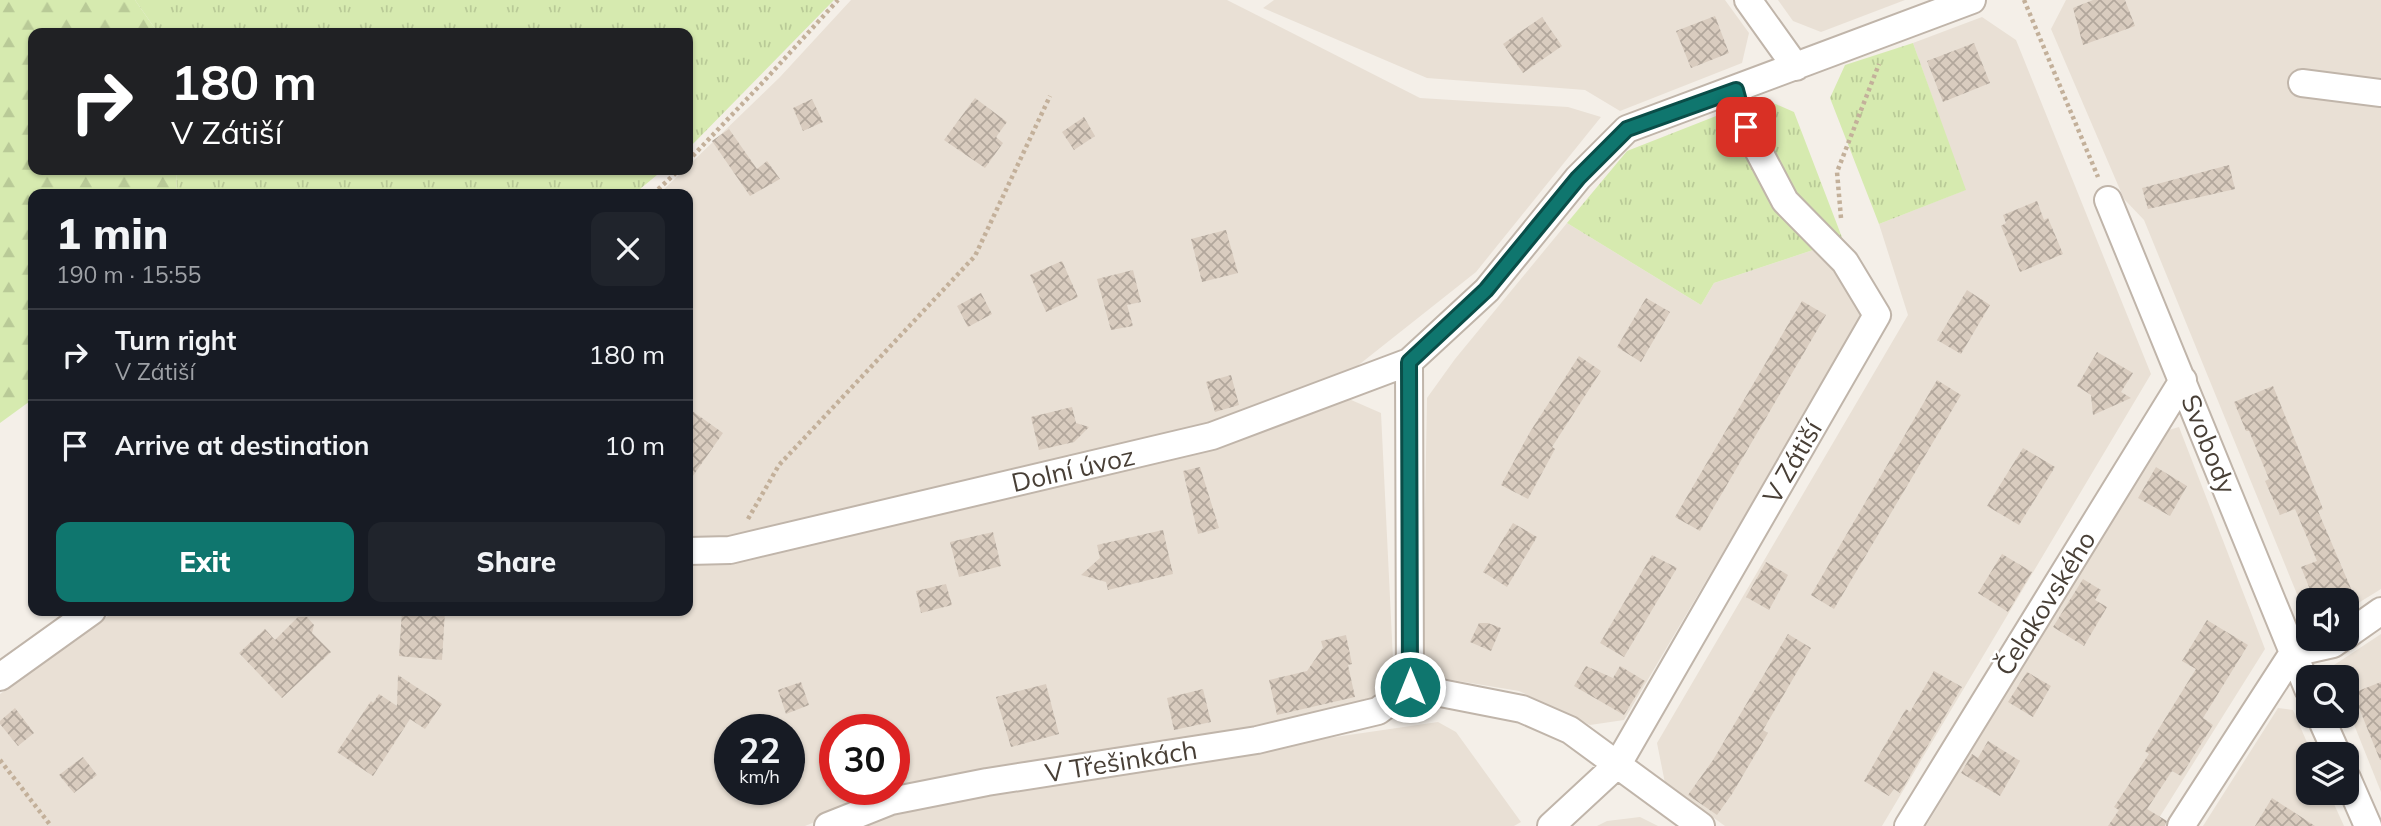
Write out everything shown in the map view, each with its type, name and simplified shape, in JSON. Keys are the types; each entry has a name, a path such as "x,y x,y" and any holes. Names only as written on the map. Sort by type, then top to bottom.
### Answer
{"street":[{"path":"1748,0 1796,67"},
{"path":"1701,826 1570,730 1522,709 1410,687 1409,362 1486,290 1578,178 1627,129 1972,0"},
{"path":"2302,83 2381,93"},
{"name":"V Zátiší","path":"1551,826 1618,764 1877,315 1845,262 1785,201 1746,127 1736,90"},
{"name":"Svobody","path":"2108,201 2297,665"},
{"name":"Dolní úvoz","path":"693,551 730,550 1212,436 1409,362"},
{"name":"Čelakovského","path":"1908,826 2183,380"},
{"path":"2359,627 2381,611"},
{"path":"0,677 85,616"},
{"path":"2181,826 2292,653 2301,651"},
{"name":"V Třešinkách","path":"828,826 891,801 987,782 1257,740 1364,715 1378,711 1410,687"},
{"path":"2359,805 2368,826"}],"path":[{"path":"693,156 838,0"},
{"path":"2024,0 2108,201"},
{"path":"1845,262 1837,172 1892,31"},
{"path":"730,550 779,465 975,256 1050,96"},
{"path":"658,189 674,175"},
{"path":"0,760 51,826"}],"shaded area":[{"path":"851,0 1227,0 1420,98 1568,107 1601,117 1476,272 1351,371 1349,399 1381,413 1394,680 1374,704 1256,732 910,788 910,714 819,714 819,805 856,805 805,826 0,826 0,694 108,616 693,616 693,189 664,189 679,175 693,175 693,161 780,77"},
{"path":"1274,0 1725,0 1749,33 1742,63 1620,111 1585,90 1427,78 1263,8"},
{"path":"1778,0 1905,0 1821,32 1793,21"},
{"path":"2066,0 2381,0 2381,589 2359,603 2359,588 2296,588 2296,592 2144,220 2124,199 2051,29"},
{"path":"1982,17 2016,40 2151,374 1882,826 1725,826 1665,783 1657,743 1908,315 1879,224 1965,190 1913,43"},
{"path":"1567,223 1701,305 1714,283 1843,240 1867,299 1864,313 1624,720 1590,725 1519,691 1422,675 1427,398 1455,359"},
{"path":"2179,427 2265,649 2154,826 1926,826 2165,431"},
{"path":"2381,634 2381,792 2355,728 2359,728 2359,665 2334,665"},
{"path":"2278,708 2293,710 2296,728 2301,728 2307,742 2296,742 2296,805 2334,805 2344,826 2203,826"},
{"path":"1438,722 1456,732 1521,822 1514,826 846,826 959,792"},
{"path":"1640,817 1658,826 1597,826 1607,821"}],"green space":[{"path":"0,0 135,0 155,28 28,28 28,175 176,175 177,189 28,189 28,403 0,423"},
{"path":"135,0 834,0 693,144 693,28 155,28"},
{"path":"1913,43 1966,190 1879,224 1830,98 1845,65"},
{"path":"1762,98 1794,112 1843,240 1714,283 1701,305 1567,223 1627,151"},
{"path":"176,175 657,175 640,189 177,189"}],"building":[{"path":"2093,0 2125,0 2135,26 2083,45 2073,8"},
{"path":"1715,16 1729,53 1691,68 1676,31"},
{"path":"1542,17 1562,46 1523,73 1503,44"},
{"path":"1974,43 1990,83 1943,102 1927,61"},
{"path":"975,98 1007,122 996,137 1003,143 985,168 944,140"},
{"path":"812,99 823,122 803,131 793,108"},
{"path":"1084,117 1095,136 1074,150 1062,132"},
{"path":"729,129 757,169 767,161 780,179 750,196 712,141"},
{"path":"2229,165 2235,189 2148,209 2142,188"},
{"path":"2037,201 2044,220 2048,218 2063,254 2020,272 2001,226 2006,223 2003,215"},
{"path":"1226,230 1238,273 1202,282 1191,239"},
{"path":"1062,261 1078,297 1046,312 1030,275"},
{"path":"1133,270 1141,302 1127,305 1133,326 1111,330 1097,279"},
{"path":"1967,290 1990,305 1961,354 1937,340"},
{"path":"981,293 992,314 968,327 957,306"},
{"path":"1646,298 1670,312 1641,362 1617,347"},
{"path":"1802,301 1826,315 1700,531 1675,517"},
{"path":"2097,352 2133,373 2121,392 2131,398 2093,415 2091,395 2077,386"},
{"path":"1579,356 1601,371 1552,447 1555,449 1528,499 1501,485 1530,432"},
{"path":"1231,375 1239,405 1215,412 1206,382"},
{"path":"1937,380 1961,395 1834,609 1811,595"},
{"path":"2273,386 2323,509 2318,511 2351,588 2309,588 2301,567 2317,561 2295,509 2280,515 2265,481 2269,479 2234,402"},
{"path":"1072,407 1076,423 1089,427 1074,442 1039,450 1031,417"},
{"path":"693,412 723,433 693,476"},
{"path":"2023,448 2055,467 2019,525 1987,506"},
{"path":"1200,467 1219,528 1198,534 1183,471"},
{"path":"2156,467 2187,486 2170,516 2138,498"},
{"path":"1513,523 1537,537 1507,587 1483,572"},
{"path":"1163,530 1173,574 1108,590 1106,582 1081,575 1100,558 1097,545"},
{"path":"993,532 1001,566 959,577 950,542"},
{"path":"2002,554 2032,572 2008,612 1978,593"},
{"path":"1652,555 1677,568 1624,657 1600,643"},
{"path":"1766,562 1788,575 1769,610 1746,597"},
{"path":"2083,579 2101,590 2095,600 2107,607 2084,646 2053,627"},
{"path":"946,584 952,605 921,613 916,591"},
{"path":"402,616 445,616 442,660 399,656"},
{"path":"298,617 307,617 314,625 312,633 331,652 282,698 239,653 265,629 275,640"},
{"path":"2207,620 2248,645 2203,718 2213,725 2181,776 2172,771 2147,809 2167,821 2165,826 2108,826 2119,810 2114,807 2149,754 2145,751 2196,669 2182,661"},
{"path":"1479,623 1501,628 1491,651 1470,642"},
{"path":"1788,634 1811,648 1763,730 1768,733 1717,815 1688,795 1713,760"},
{"path":"1346,635 1352,664 1348,665 1355,697 1277,715 1269,680 1307,671 1323,648 1321,641"},
{"path":"1586,666 1613,678 1620,666 1645,681 1624,715 1574,686"},
{"path":"1934,671 1962,687 1900,793 1894,789 1889,796 1864,781 1906,709 1910,712"},
{"path":"2027,672 2051,686 2033,717 2008,702"},
{"path":"398,675 442,704 425,729 410,719 373,776 337,752 371,701 373,703 379,694 397,706"},
{"path":"801,682 809,705 786,714 778,690"},
{"path":"2381,682 2381,760 2359,708 2359,691"},
{"path":"1046,684 1059,734 1011,747 996,697"},
{"path":"1203,689 1211,722 1174,730 1167,698"},
{"path":"15,708 34,733 18,746 0,724"},
{"path":"1988,741 2020,761 2000,796 1961,773 1972,754 1978,758"},
{"path":"83,757 97,775 74,793 59,775"},
{"path":"2272,798 2315,826 2255,826"}],"route":[{"path":"1410,687 1409,362 1486,290 1578,178 1627,129 1736,90 1746,127"}]}
